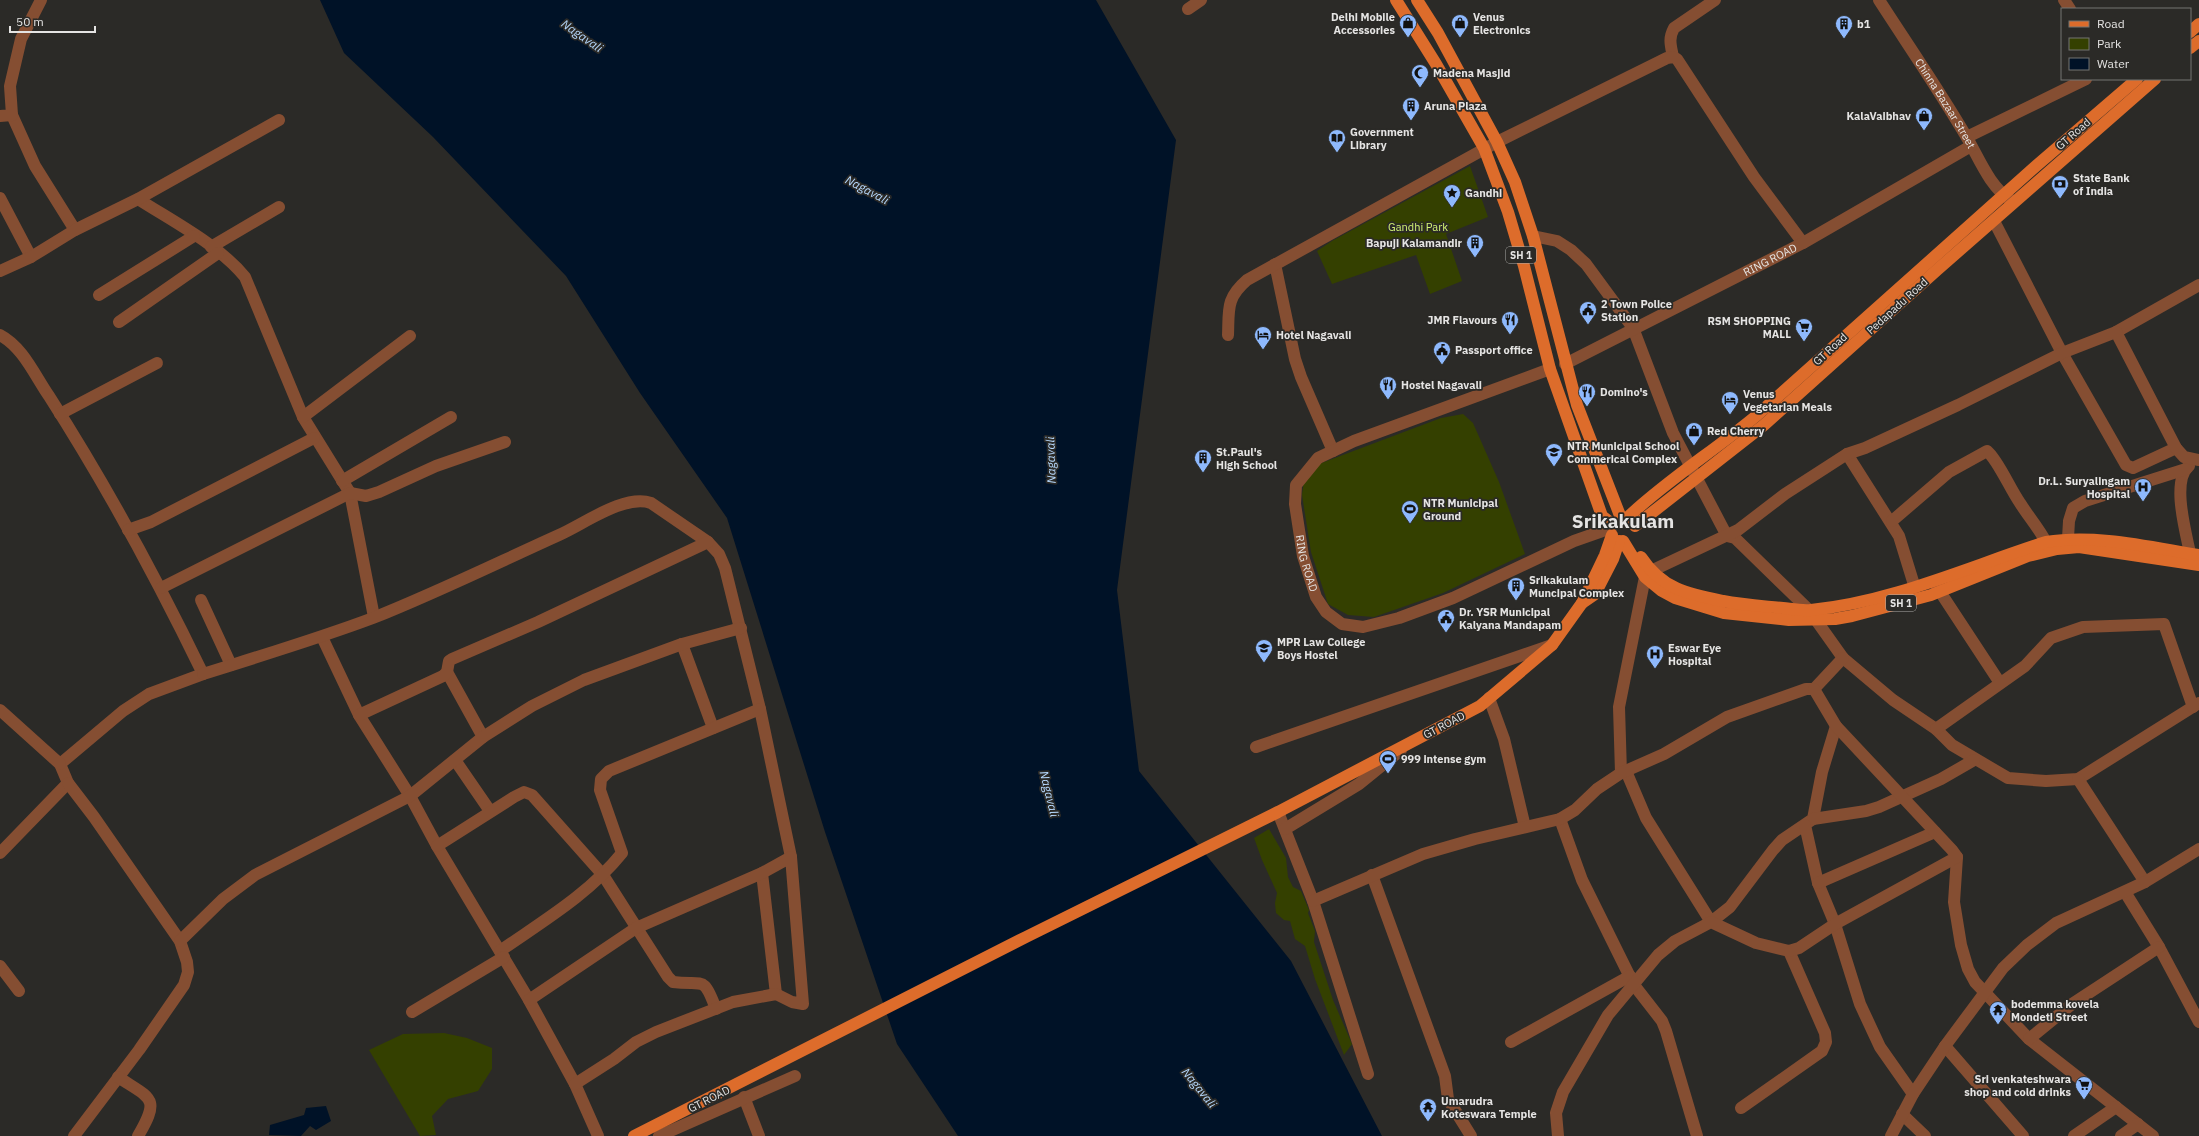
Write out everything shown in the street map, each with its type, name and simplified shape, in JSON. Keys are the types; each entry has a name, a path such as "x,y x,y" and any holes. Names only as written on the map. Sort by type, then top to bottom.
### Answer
{"main road":[{"name":"SH 1","path":"1396,0 1436,64 1484,148 1508,212 1524,266 1550,369 1602,516 1621,530"},
{"name":"SH 1","path":"1417,0 1438,33 1497,142 1515,182 1533,236 1565,364 1577,405 1621,530 1648,574 1662,592 1710,610 1789,620 1915,588 1936,586 2046,542 2068,538 2090,539 2194,554"},
{"path":"2191,31 2199,24"},
{"path":"2191,47 2199,41"},
{"name":"GT Road","path":"1621,530 1646,500 1728,439 1756,416 2136,80"},
{"name":"Pedapadu Road","path":"1621,530 1698,478 1764,425 2154,80"},
{"name":"GT ROAD","path":"634,1136 1278,812 1480,706 1552,644 1582,603 1605,555 1621,530"},
{"name":"SH 1","path":"1812,615 1852,616 1936,586 2028,556 2057,549 2079,547 2199,565"}],"street":[{"path":"41,0 21,39 10,86 6,116 75,230"},
{"path":"1188,9 1201,0"},
{"path":"1715,0 1674,28 1670,35 1673,57 1680,63 1754,177 1803,242"},
{"name":"Chinna Bazaar Street","path":"1879,0 2004,196"},
{"path":"1228,334 1230,302 1235,290 1247,280 1484,148 1659,61 1673,57"},
{"name":"RING ROAD","path":"1565,364 1803,242 1969,142 2084,80"},
{"path":"0,271 30,257 75,230 138,199 279,120"},
{"path":"2004,196 2016,202"},
{"path":"0,198 30,257"},
{"path":"138,199 215,250 236,266 245,277 303,417 314,438 350,493 374,617"},
{"path":"119,322 215,250 279,208"},
{"path":"1994,221 2062,353 2126,465 2133,468 2176,448"},
{"path":"99,295 194,236"},
{"path":"1533,236 1556,241 1571,250 1586,264 1633,328 1674,433 1692,465 1727,536"},
{"path":"1275,264 1295,359 1301,377 1333,451"},
{"path":"1727,536 1738,530 1784,494 1847,454 1865,448 1958,405 2062,353 2116,332 2199,285"},
{"path":"2116,332 2176,448 2184,458 2198,460"},
{"path":"303,417 410,336"},
{"path":"3,340 22,356 60,414 161,588 203,674"},
{"path":"60,414 157,364"},
{"name":"RING ROAD","path":"1550,369 1354,441 1318,458 1296,486 1295,504 1303,556 1316,597 1326,612 1342,624 1363,627 1399,618 1453,598 1574,541 1621,530"},
{"path":"342,481 451,418"},
{"path":"128,530 152,522 314,438"},
{"path":"161,588 350,493 366,496 379,492 436,466 504,442"},
{"path":"1892,521 1950,472 1988,451 1994,456 2002,475 2020,504 2038,527 2046,542"},
{"path":"1847,454 1892,521 1899,536 1915,588"},
{"path":"2068,538 2069,521 2073,508 2085,501 2186,468 2198,460"},
{"path":"2186,468 2180,480 2180,494 2194,554"},
{"path":"60,764 123,711 149,694 203,674 322,637 374,617 570,530 628,501 641,500 650,503 708,542 719,554 725,568 760,709 791,857 803,1004 792,1002 776,994 733,1002 716,1010 656,1032 636,1042 614,1059 575,1084"},
{"path":"1936,729 2025,666 2051,638 2083,627 2164,624 2196,705 2078,779 2046,781 2008,778 1974,760 1952,745 1936,729 1893,700 1843,658 1812,615 1736,538 1721,536 1648,574 1619,707 1624,772 1646,818 1711,922 1756,943 1789,951 1806,944 1835,924 1957,857"},
{"path":"483,737 447,672 447,665 452,659 538,622 708,542"},
{"path":"1936,586 2000,684"},
{"path":"202,600 231,666"},
{"path":"180,941 223,899 255,875 410,796 483,737 532,706 584,680 682,644 741,628"},
{"path":"322,637 359,715 410,796 437,846 529,1000 575,1084 598,1136"},
{"path":"682,644 713,728"},
{"path":"1256,747 1552,644"},
{"path":"1312,901 1423,854 1475,838 1560,819 1575,810 1597,789 1624,772 1664,754 1727,717 1806,689 1814,689 1843,658"},
{"path":"359,715 436,680 447,672"},
{"path":"1814,689 1836,726 1957,857 1954,902 1960,945 1968,969 1984,993 2029,1039 2153,1136"},
{"path":"1489,698 1504,739 1525,827"},
{"path":"412,1012 502,954 584,891 603,875 622,853 600,790 601,779 609,771 760,709"},
{"path":"0,710 60,764 68,783 94,817 180,941 187,962 188,972 184,985 139,1050 74,1136"},
{"path":"1836,726 1809,822 1818,883 1835,924 1863,1012 1880,1046 1913,1094"},
{"path":"1285,829 1359,784 1410,743"},
{"path":"455,760 490,811"},
{"path":"1558,1136 1556,1113 1564,1092 1608,1015 1632,981 1658,955 1675,941 1711,922 1730,907 1782,840 1809,822 1866,811 1942,779 1974,760"},
{"path":"2078,779 2145,882"},
{"path":"0,853 68,783"},
{"path":"437,846 490,811 524,792 532,795 603,875 668,977 673,982 697,982 705,986 716,1010"},
{"path":"1278,812 1312,901 1368,1074"},
{"path":"1560,819 1582,880 1632,981 1662,1021 1697,1136"},
{"path":"1818,883 1935,832"},
{"path":"1891,1136 1913,1094 1945,1046 2004,968 2027,945 2056,923 2090,906 2145,882 2199,849"},
{"path":"529,1000 636,928 762,873 791,857"},
{"path":"762,873 776,994"},
{"path":"1372,875 1445,1076 1448,1099 1470,1136"},
{"path":"2125,892 2159,947 2199,1022"},
{"path":"2029,1039 2072,1004 2159,947"},
{"path":"1742,1108 1822,1051 1826,1042 1825,1034 1789,951"},
{"path":"0,966 19,991"},
{"path":"1511,1042 1632,981"},
{"path":"1945,1046 2023,1136"},
{"path":"659,1136 794,1076"},
{"path":"118,1077 147,1096 150,1102 152,1108 138,1136"},
{"path":"744,1097 759,1136"},
{"path":"2074,1136 2116,1106"},
{"path":"1902,1114 1926,1136"},
{"path":"2121,1136 2138,1124"}],"green space":[{"name":"Gandhi Park","path":"1470,166 1488,217 1446,234 1462,281 1430,294 1416,255 1332,284 1317,251 1332,241"},
{"name":"NTR Municipal Ground","path":"1463,414 1473,423 1499,482 1525,554 1443,593 1374,617 1348,615 1328,604 1311,552 1302,495 1304,480 1319,464 1441,418"},
{"path":"1269,829 1286,858 1288,877 1293,887 1301,891 1309,910 1308,913 1315,931 1314,942 1333,1000 1352,1044 1344,1055 1315,979 1305,946 1295,939 1290,921 1284,920 1276,913 1275,903 1277,893 1254,838"},
{"path":"444,1033 467,1038 492,1048 492,1069 478,1091 448,1099 432,1116 436,1135 420,1136 369,1050 403,1034"}],"water":[{"name":"Nagavali","path":"320,0 1096,0 1176,140 1117,590 1139,771 1291,961 1382,1136 958,1136 897,1044 825,832 727,518 640,393 566,276 433,137 344,53"},
{"path":"326,1106 331,1121 316,1130 310,1126 301,1136 269,1135 270,1125 304,1115 306,1108"}],"place":[{"name":"Delhi Mobile Accessories","path":"1408,38"},
{"name":"Venus Electronics","path":"1460,38"},
{"name":"b1","path":"1844,39"},
{"name":"Madena Masjid","path":"1420,88"},
{"name":"Aruna Plaza","path":"1411,121"},
{"name":"KalaVaibhav","path":"1924,131"},
{"name":"Government Library","path":"1337,153"},
{"name":"State Bank of India","path":"2060,199"},
{"name":"Gandhi","path":"1452,208"},
{"name":"Bapuji Kalamandir","path":"1475,258"},
{"name":"2 Town Police Station","path":"1588,325"},
{"name":"JMR Flavours","path":"1510,335"},
{"name":"RSM SHOPPING MALL","path":"1804,342"},
{"name":"Hotel Nagavali","path":"1263,350"},
{"name":"Passport office","path":"1442,365"},
{"name":"Hostel Nagavali","path":"1388,400"},
{"name":"Domino's","path":"1587,407"},
{"name":"Venus Vegetarian Meals","path":"1730,415"},
{"name":"Red Cherry","path":"1694,446"},
{"name":"NTR Municipal School Commerical Complex","path":"1554,467"},
{"name":"St.Paul's High School","path":"1203,473"},
{"name":"Dr.L. Suryalingam Hospital","path":"2143,502"},
{"name":"NTR Municipal Ground","path":"1410,524"},
{"name":"Srikakulam Muncipal Complex","path":"1516,601"},
{"name":"Dr. YSR Municipal Kalyana Mandapam","path":"1446,633"},
{"name":"MPR Law College Boys Hostel","path":"1264,663"},
{"name":"Eswar Eye Hospital","path":"1655,669"},
{"name":"999 intense gym","path":"1388,774"},
{"name":"bodemma kovela Mondeti Street","path":"1998,1025"},
{"name":"Sri venkateshwara shop and cold drinks","path":"2084,1100"},
{"name":"Umarudra Koteswara Temple","path":"1428,1122"}],"district":[{"name":"Srikakulam","path":"1623,521"}]}
